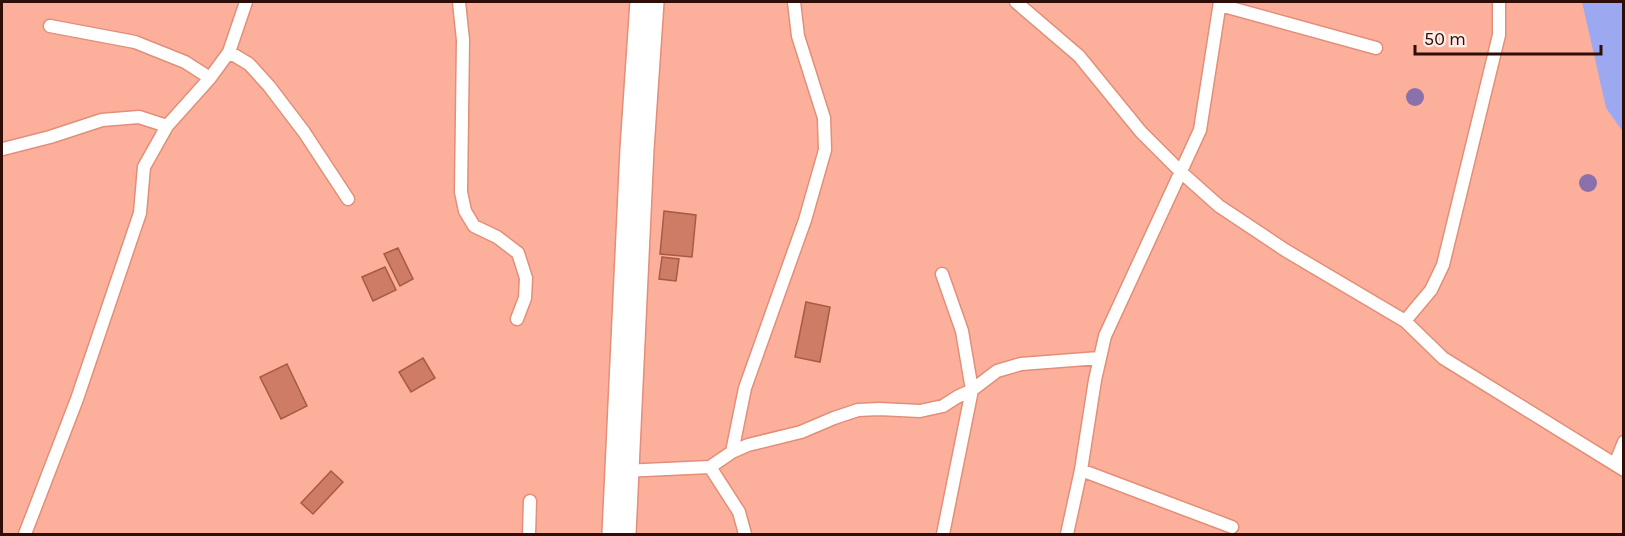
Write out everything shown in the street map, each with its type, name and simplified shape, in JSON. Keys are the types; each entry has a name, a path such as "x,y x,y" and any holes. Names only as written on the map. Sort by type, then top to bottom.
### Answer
{"street":[{"path":"619,534 637,149 647,2"}],"lane":[{"path":"25,534 77,399 140,213 144,167 167,126 210,78 229,52 246,2"},
{"path":"459,2 463,40 461,192 465,212 474,226 497,237 518,253 526,278 525,298 517,319"},
{"path":"732,452 745,387 805,220 825,150 824,118 798,36 794,2"},
{"path":"1016,2 1078,56 1141,132 1219,206 1285,250 1406,321 1443,358 1619,467 1623,442"},
{"path":"1406,321 1431,290 1443,265 1499,35 1499,2"},
{"path":"1067,534 1082,470 1099,358 1105,336 1200,130 1220,3 1376,48"},
{"path":"50,26 135,42 185,62 210,78"},
{"path":"229,52 249,64 269,86 304,132 348,199"},
{"path":"3,149 102,120 139,117 167,126"},
{"path":"942,274 962,331 972,390 943,534"},
{"path":"622,471 710,467 732,452 748,445 801,432 858,410 920,411 943,406 972,390 997,371 1021,364 1099,358"},
{"path":"710,467 739,512 745,534"},
{"path":"1082,470 1232,527"},
{"path":"530,501 530,534"}],"shaded area":[{"path":"2,2 1582,2 1606,108 1623,132 1623,534 2,534"},
{"path":"1582,2 1623,2 1623,132 1606,108"}],"building":[{"path":"664,211 696,215 692,257 660,254"},
{"path":"398,248 413,279 400,286 384,254"},
{"path":"662,257 679,259 676,281 659,279"},
{"path":"385,267 396,290 373,301 362,277"},
{"path":"806,302 830,307 820,362 795,357"},
{"path":"423,358 435,378 411,392 399,372"},
{"path":"287,364 307,406 281,419 260,377"},
{"path":"331,471 343,482 313,514 301,503"}]}
